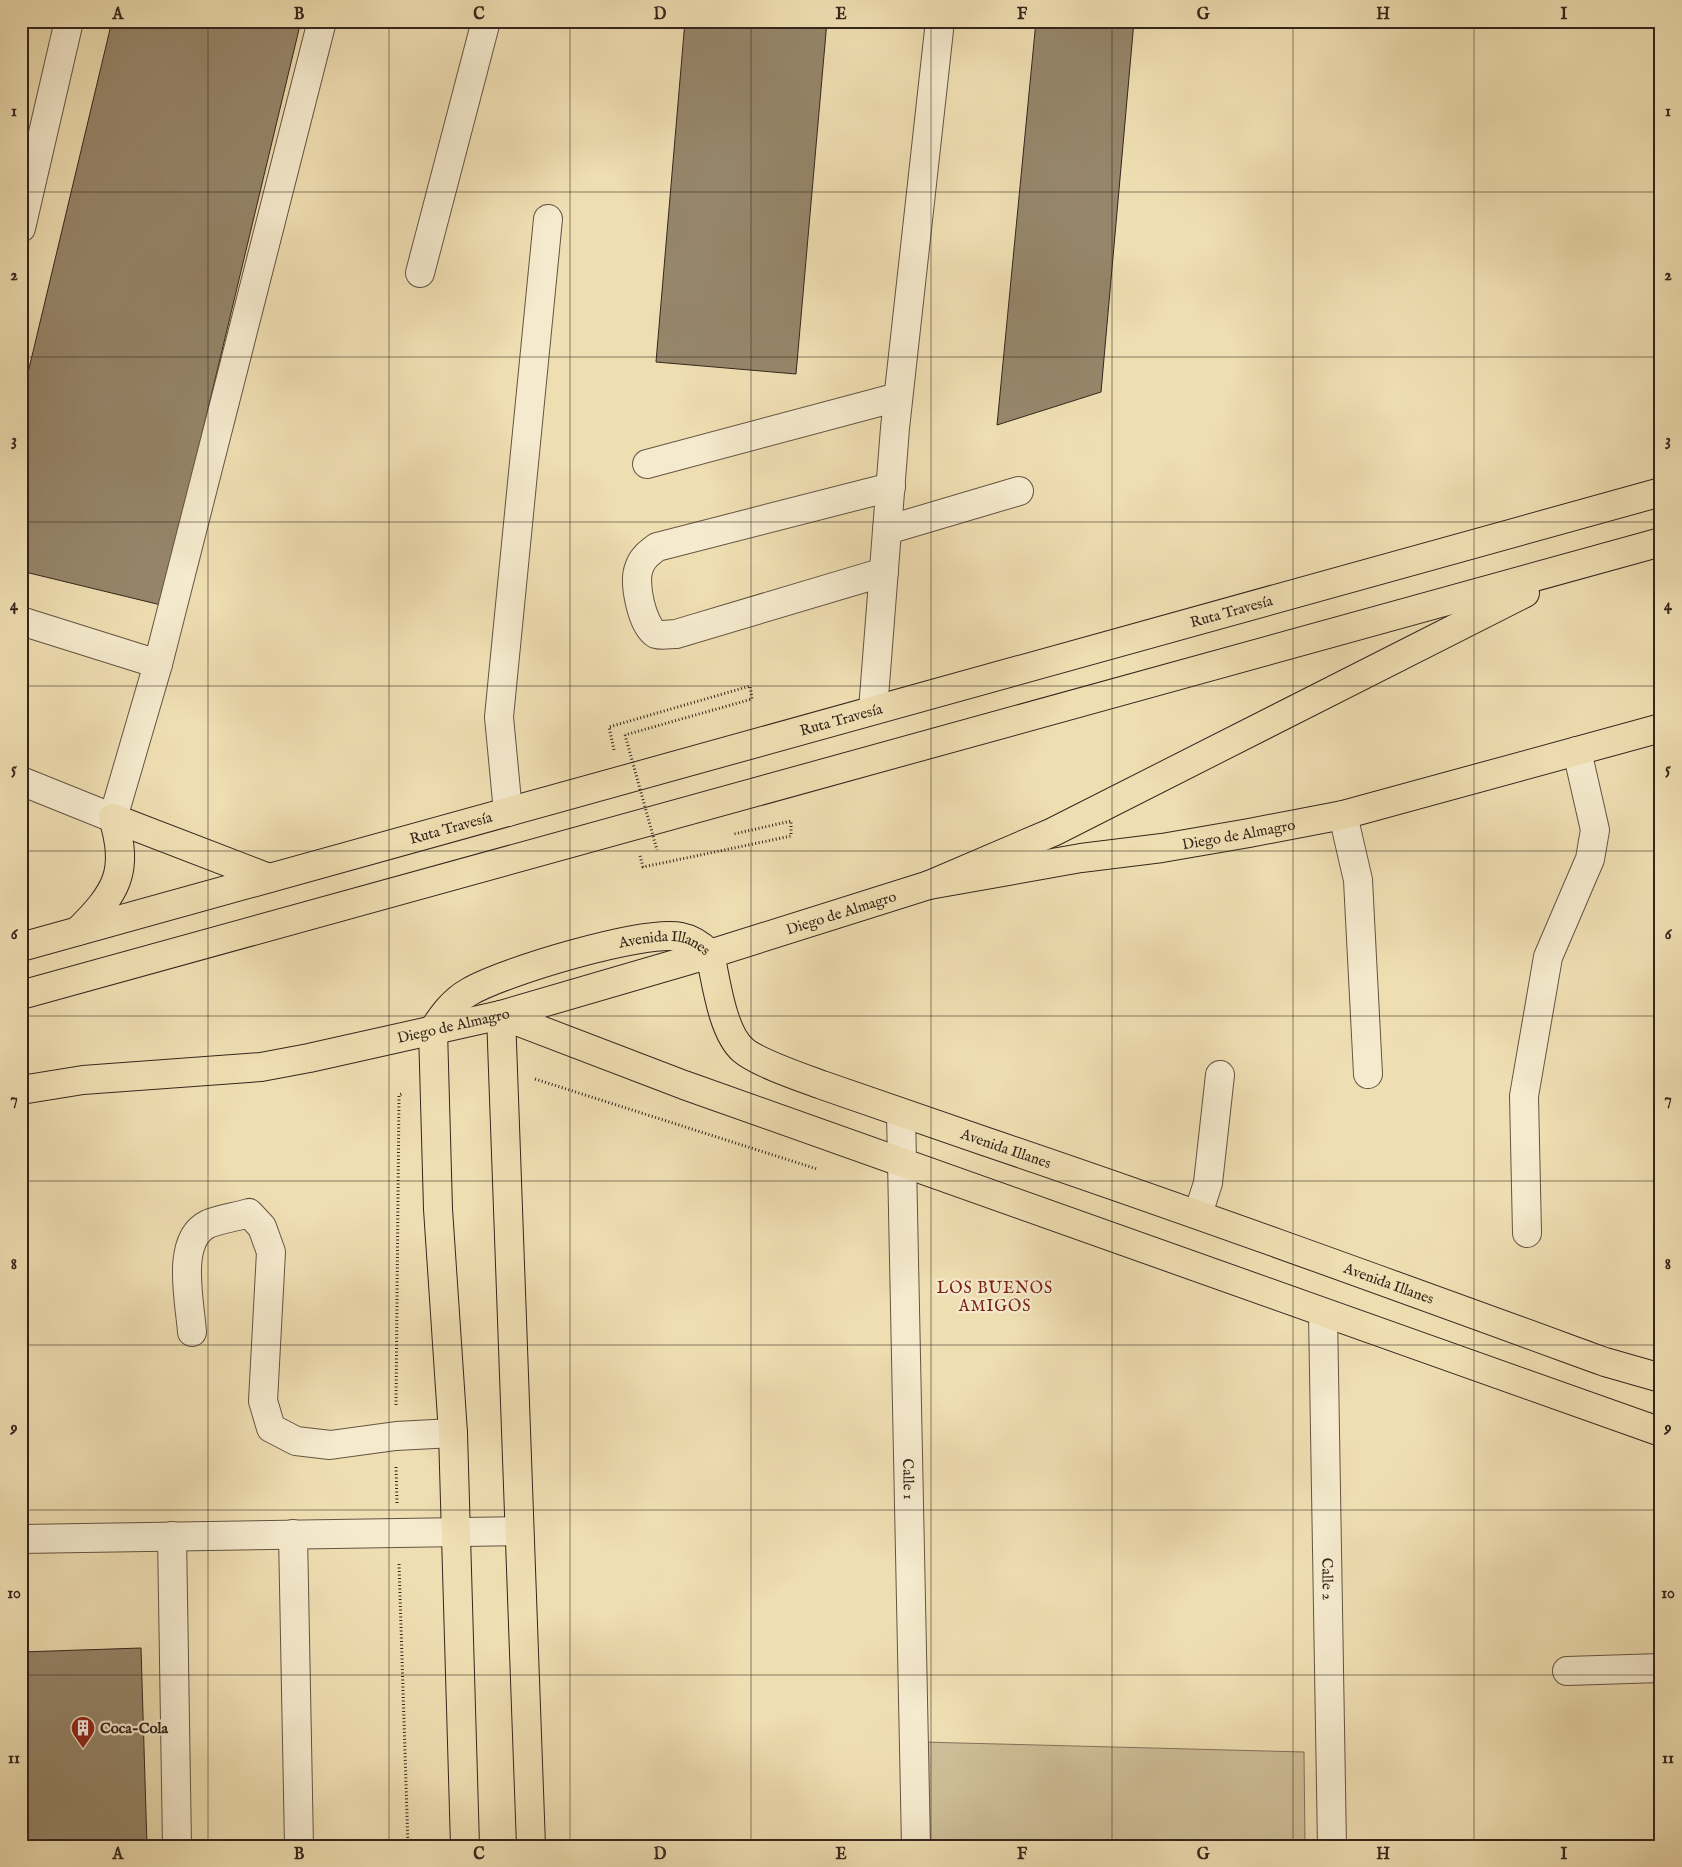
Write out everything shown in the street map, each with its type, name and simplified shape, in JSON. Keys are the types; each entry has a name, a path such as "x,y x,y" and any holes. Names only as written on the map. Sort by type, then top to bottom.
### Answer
{"main road":[{"name":"Ruta Travesía","path":"21,947 1661,492"},
{"path":"21,995 1661,542"},
{"path":"929,885 1053,832 1478,614 1604,558"},
{"name":"Diego de Almagro","path":"21,1090 83,1080 261,1067 501,1015 710,954 929,885 1081,858 1162,848 1249,834 1343,815 1661,728"},
{"path":"113,818 269,878"},
{"path":"77,931 99,909 116,884 120,841 113,818"},
{"name":"Avenida Illanes","path":"433,1030 456,1000 498,978 610,945 651,936 674,936 693,942 710,954 726,1018 733,1037 743,1050 796,1075 1198,1214 1605,1362 1661,1378"},
{"path":"531,1846 501,1015 684,1085 1323,1314 1661,1432"},
{"path":"433,1030 438,1209 453,1432 465,1846"}],"street":[{"path":"21,228 69,21"},
{"path":"21,781 113,818 158,664 322,21"},
{"path":"420,273 486,21"},
{"path":"873,710 898,397 940,21"},
{"path":"508,812 499,717 548,218"},
{"path":"647,464 898,397"},
{"path":"884,572 676,634 659,635 650,629 644,620 638,584 638,569 646,556 657,547 890,487"},
{"path":"887,530 1019,491"},
{"path":"21,621 158,664"},
{"path":"1527,1233 1524,1096 1548,957 1590,859 1595,830 1577,751"},
{"path":"1343,815 1358,880 1368,1074"},
{"path":"1198,1214 1208,1183 1220,1075"},
{"name":"Calle 1","path":"901,1112 916,1846"},
{"path":"192,1332 186,1256 193,1237 207,1225 249,1213 262,1227 271,1252 263,1401 271,1428 296,1441 330,1445 396,1436 453,1432"},
{"name":"Calle 2","path":"1323,1314 1332,1846"},
{"path":"21,1539 519,1531"},
{"path":"293,1534 299,1846"},
{"path":"172,1536 177,1846"},
{"path":"1567,1671 1661,1668"}],"path":[{"path":"609,727 750,686 752,699 624,735 657,850 667,848"},
{"path":"643,867 792,836 791,821 724,836"},
{"path":"503,1069 827,1172"},
{"path":"408,1846 396,1436 399,1095 436,1084"}],"shaded area":[{"path":"922,1742 1304,1752 1305,1846 925,1846"}],"building":[{"path":"112,21 301,21 161,605 21,571 21,402"},
{"path":"685,21 827,21 796,374 656,362"},
{"path":"1036,21 1134,21 1101,392 997,425"},
{"name":"Coca-Cola","path":"141,1648 147,1846 21,1846 21,1652"}],"place":[{"name":"Coca-Cola","path":"83,1749"}],"district":[{"name":"LOS BUENOS AMIGOS","path":"995,1298"}]}
